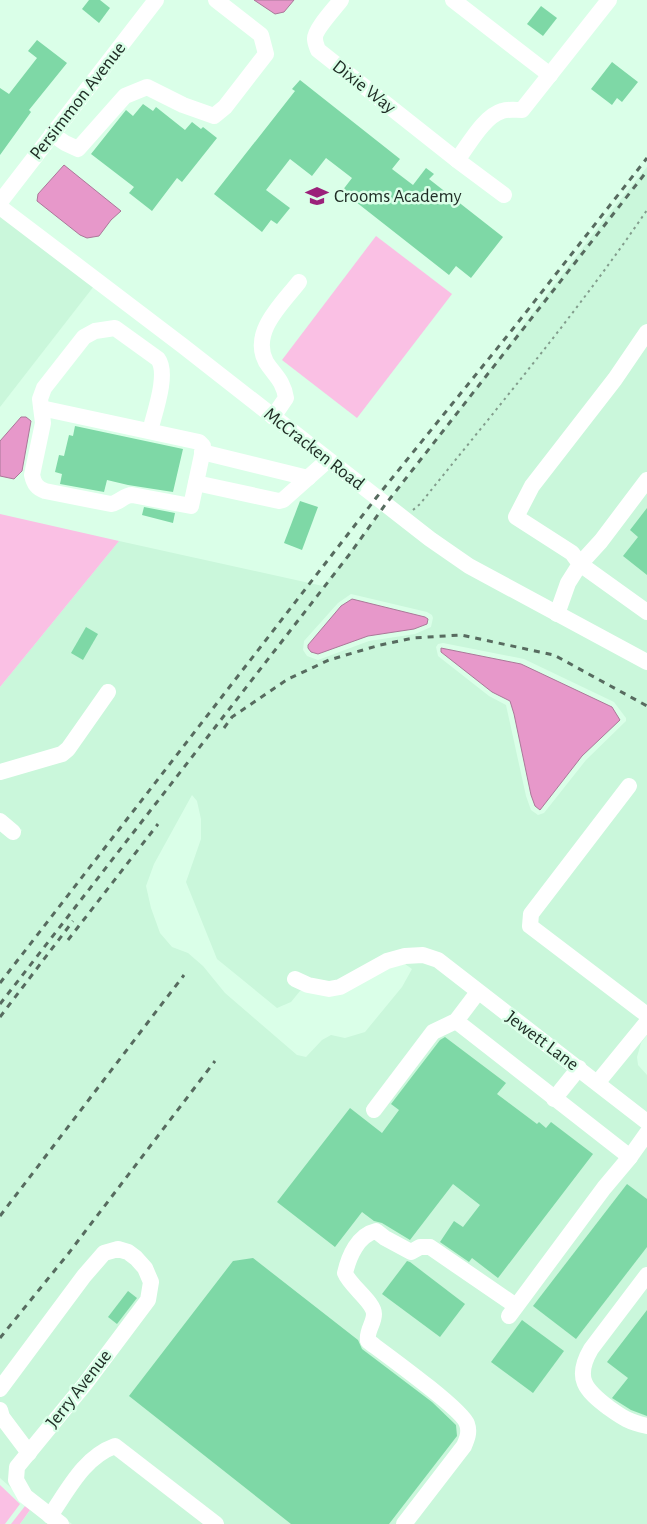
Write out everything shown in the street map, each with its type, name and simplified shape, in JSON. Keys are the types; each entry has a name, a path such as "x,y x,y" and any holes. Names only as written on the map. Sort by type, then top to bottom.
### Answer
{"street":[{"name":"Persimmon Avenue","path":"0,202 156,0"},
{"path":"52,134 78,149 125,96 147,87 183,105 214,116 225,107 266,54 261,36 216,0"},
{"name":"Dixie Way","path":"341,0 327,19 319,26 314,38 318,50 504,195"},
{"path":"453,0 550,75"},
{"path":"457,160 481,127 495,114 502,110 522,110 609,0"},
{"name":"McCracken Road","path":"0,207 328,460 469,566 647,662"},
{"path":"273,416 286,398 284,387 266,361 262,350 262,336 266,324 300,282"},
{"path":"127,335 142,315"},
{"path":"41,408 199,442 202,446 202,452 191,506 132,494 115,504 111,504 40,489 36,486 32,475 43,423 41,408 40,399 44,388 84,337 95,331 111,328 127,335 162,364 163,377 150,431"},
{"path":"647,332 615,378 532,486 516,518 572,554 580,564 647,612"},
{"path":"202,452 308,478"},
{"path":"196,483 279,501 283,500 328,460"},
{"path":"557,614 568,583 580,564 601,541 647,480"},
{"path":"0,772 62,754 108,692"},
{"path":"629,786 531,914 530,926 647,1015"},
{"path":"0,821 13,832"},
{"name":"Jewett Lane","path":"296,979 308,985 329,989 340,987 387,961 406,956 423,955 438,960 598,1082 647,1122"},
{"path":"374,1110 433,1032 456,1021 478,992"},
{"path":"456,1021 630,1157"},
{"path":"598,1082 647,1022"},
{"path":"554,1099 579,1068"},
{"path":"404,1524 464,1446 468,1436 467,1423 462,1416 437,1394 368,1341 367,1337 374,1314 372,1307 348,1280 345,1273 354,1249 362,1238 370,1232 376,1231 385,1238 412,1252 420,1247 430,1247 512,1311 647,1133"},
{"name":"Jerry Avenue","path":"0,1389 84,1276 104,1253 118,1249 128,1252 145,1268 151,1282 148,1300 17,1467 16,1480 24,1496 56,1520"},
{"path":"647,1275 591,1349 583,1370 586,1389 591,1395 629,1422 647,1426"},
{"path":"0,1410 2,1417 28,1453"},
{"path":"56,1520 85,1466 95,1456 115,1446 216,1524"}],"path":[{"path":"404,518 420,504 514,387 621,248 647,210"}],"shaded area":[{"path":"254,0 294,0 284,12 275,14"},
{"path":"64,165 121,211 111,220 99,236 87,238 80,235 37,201 38,194"},
{"path":"647,167 647,655 472,560 390,500 603,221"},
{"path":"0,215 94,286 0,407"},
{"path":"376,236 452,294 357,418 282,360"},
{"path":"21,417 26,417 31,421 22,471 14,479 0,476 0,441"},
{"path":"382,510 647,670 647,1035 641,1043 637,1057 638,1065 647,1075 647,1524 72,1524 24,1487 18,1494 0,1478 0,830 14,840 22,830 0,813 0,687 119,541 323,586","holes":["351,594 427,612 433,618 431,627 415,634 369,641 318,660 307,656 303,650 304,641 338,603","443,643 524,659 614,702 626,718 626,721 586,760 544,813 538,815 531,810 526,796 506,705 489,696 438,656 436,647 438,644","192,795 197,801 201,819 201,839 186,882 217,959 277,1008 291,1002 300,991 312,987 405,964 412,969 402,987 365,1032 345,1038 331,1035 322,1040 306,1057 297,1055 225,993 203,966 188,953 172,947 160,933 146,886 154,864"]},
{"path":"0,514 119,541 0,687"},
{"path":"352,599 425,617 428,619 427,624 414,629 368,636 318,654 311,652 308,645 341,606"},
{"path":"441,648 521,664 612,707 620,720 582,756 540,810 535,806 531,795 510,701 492,692 441,652"},
{"path":"0,1485 20,1504 5,1524 0,1524"},
{"path":"25,1506 30,1510 20,1524 11,1524"},
{"path":"31,1509 50,1524 20,1524"}],"building":[{"path":"89,0 100,0 110,8 99,23 82,9"},
{"path":"541,6 557,18 543,36 527,24"},
{"path":"37,40 67,63 29,110 31,112 0,155 0,88 9,94 37,58 28,51"},
{"path":"612,62 638,82 622,102 617,98 612,105 591,89"},
{"path":"300,80 400,159 392,169 413,185 426,168 434,174 429,179 503,237 471,278 456,266 449,275 342,191 352,178 326,158 312,176 290,159 266,190 290,208 277,224 271,220 262,232 214,194 295,91 292,89"},
{"path":"143,104 153,111 156,107 185,130 192,122 201,129 203,127 217,138 182,182 177,178 152,211 129,193 134,187 91,154 126,110 133,116"},
{"path":"75,426 183,449 173,492 107,480 104,492 60,484 62,474 55,472 59,455 64,456 69,435 73,436"},
{"path":"300,501 318,507 302,550 284,543"},
{"path":"144,507 175,513 173,523 142,515"},
{"path":"647,508 647,575 623,556 638,537 630,530"},
{"path":"86,627 98,634 83,660 71,653"},
{"path":"445,1037 506,1083 497,1094 537,1124 539,1122 546,1128 551,1122 593,1154 498,1278 472,1258 469,1262 440,1242 454,1221 463,1227 480,1205 453,1184 410,1240 382,1223 374,1221 362,1212 335,1247 277,1202 350,1108 382,1133 399,1110 391,1104 440,1040"},
{"path":"627,1184 647,1199 647,1247 576,1339 533,1306"},
{"path":"253,1258 358,1340 362,1349 432,1402 456,1425 457,1436 389,1524 291,1524 129,1396 233,1261"},
{"path":"407,1261 465,1304 440,1337 382,1294"},
{"path":"128,1291 137,1298 117,1324 108,1317"},
{"path":"647,1310 647,1416 631,1410 612,1398 628,1378 607,1362"},
{"path":"522,1320 564,1351 533,1393 491,1362"}],"railway":[{"path":"0,983 376,498 512,330 647,158"},
{"path":"0,1004 349,555 385,505 647,171"},
{"path":"224,728 232,717 288,679 329,660 380,645 413,638 461,635 554,655 647,706"},
{"path":"68,940 158,824"},
{"path":"0,1017 73,921"},
{"path":"0,1216 184,975"},
{"path":"0,1338 68,1254 215,1061"}],"place":[{"name":"Crooms Academy","path":"317,196"}]}
